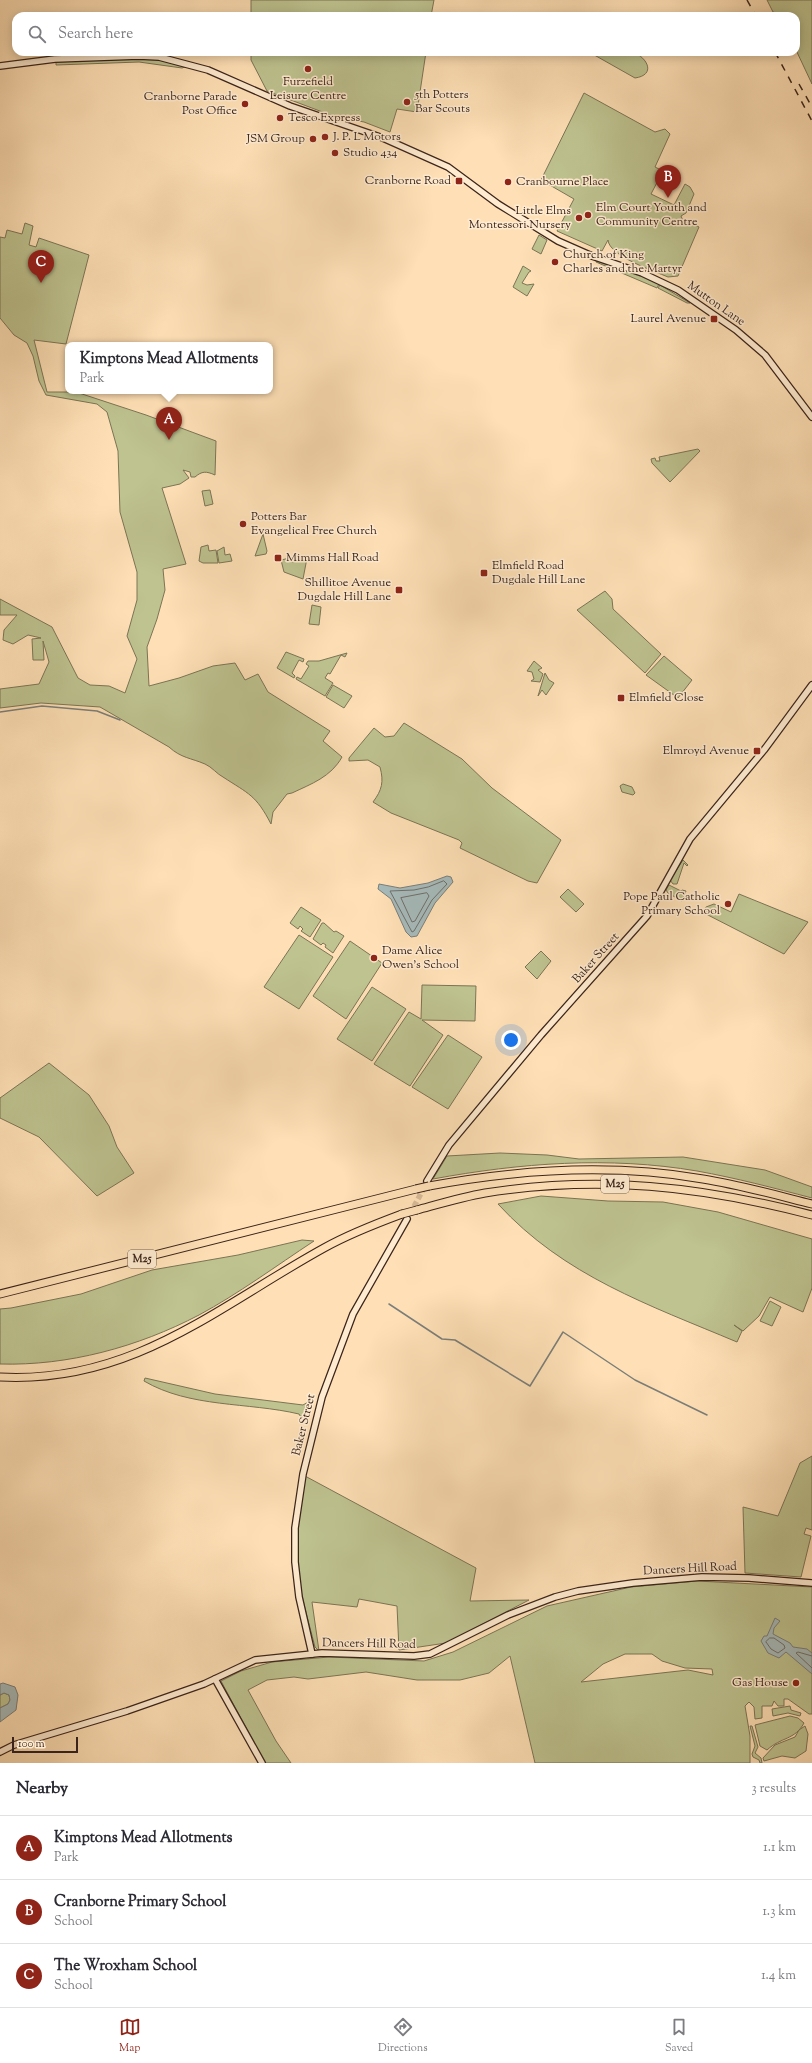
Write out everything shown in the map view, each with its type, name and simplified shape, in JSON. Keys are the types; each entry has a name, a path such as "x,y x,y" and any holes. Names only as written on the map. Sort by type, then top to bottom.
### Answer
{"highway":[{"name":"M25","path":"0,1294 416,1189 428,1183 522,1172 578,1169 623,1170 702,1179 812,1204"},
{"name":"M25","path":"0,1377 27,1377 79,1371 139,1354 211,1318 325,1248 370,1226 404,1217 417,1210 484,1194 526,1188 574,1184 621,1184 673,1188 718,1194 812,1215"}],"street":[{"name":"Mutton Lane","path":"0,66 55,59 139,56 159,57 208,70 290,106 384,139 448,167 512,213 564,243 592,256 642,273 678,290 736,330 765,354 812,417"},
{"name":"Baker Street","path":"428,1183 449,1145 561,1012 647,916 680,855 698,828 764,750 812,685"},
{"name":"Baker Street","path":"312,1654 299,1597 295,1562 295,1528 303,1474 322,1397 345,1334 353,1314 404,1217"},
{"name":"Dancers Hill Road","path":"0,1752 14,1745 127,1711 215,1679 240,1665 255,1660 312,1654 414,1656 430,1654 533,1605 567,1594 614,1585 710,1577 749,1578 812,1583"},
{"path":"215,1679 262,1763"}],"green space":[{"path":"251,0 434,0 432,12 251,12"},
{"path":"767,0 812,0 812,84 799,56 800,12 773,12"},
{"path":"251,56 425,56 417,112 397,109 390,132 364,122 333,116 267,91 251,60"},
{"path":"596,56 640,56 646,62 648,70 646,74 635,78"},
{"path":"145,58 160,60 185,67 182,68 139,62 56,65 56,62"},
{"path":"584,93 655,132 665,129 670,134 655,167 663,171 651,194 674,205 685,184 690,187 694,194 686,213 681,216 683,221 688,221 699,227 678,276 668,277 633,262 616,252 610,246 608,240 602,251 557,231 574,199 541,180"},
{"path":"25,223 33,226 29,245 36,247 39,238 89,255 67,342 65,344 34,340 47,392 82,394 146,415 216,441 215,475 204,472 195,477 191,477 190,472 183,470 189,478 180,484 162,488 186,564 163,569 165,590 147,647 149,686 179,678 213,666 235,663 245,680 258,674 268,692 330,731 323,741 342,757 326,775 313,783 287,794 273,812 271,824 261,807 251,796 210,767 178,753 100,707 41,703 0,708 0,689 39,684 49,662 43,641 44,660 33,660 32,639 41,638 28,635 13,644 3,640 4,630 17,615 0,615 0,599 52,627 78,678 90,685 109,686 125,693 137,659 127,636 137,600 137,572 120,512 118,451 107,412 97,404 46,395 39,381 33,356 27,343 14,335 0,318 0,237 5,238 7,230 22,234"},
{"path":"539,235 547,240 541,254 532,249"},
{"path":"597,260 647,277 659,284 657,288 596,262"},
{"path":"523,266 531,271 522,283 527,285 534,284 527,296 513,287"},
{"path":"660,285 690,303 687,303 658,288"},
{"path":"698,449 700,451 670,482 652,463 651,459 655,458 656,461 660,461 659,457"},
{"path":"210,490 213,504 205,506 202,491"},
{"path":"263,534 267,551 266,554 255,556"},
{"path":"208,545 209,551 216,550 218,563 203,563 199,561 201,547"},
{"path":"224,547 225,555 230,554 232,561 219,563 217,551"},
{"path":"290,558 291,562 301,561 301,558 307,558 303,579 284,572 281,560"},
{"path":"605,591 612,599 613,609 661,654 645,673 577,610"},
{"path":"312,605 321,607 319,625 309,624"},
{"path":"286,652 304,659 303,662 299,660 292,673 295,676 294,678 277,668"},
{"path":"347,653 345,657 341,655 330,674 328,673 325,678 333,683 325,696 296,679 297,677 301,679 309,666 306,664 308,661 319,661"},
{"path":"664,656 692,680 678,698 646,675"},
{"path":"534,661 542,668 538,670 543,674 540,682 531,681 534,679 532,672 527,671"},
{"path":"545,673 549,680 554,683 546,695 542,690 538,696"},
{"path":"333,685 352,696 344,708 326,697"},
{"path":"404,723 462,759 492,788 561,840 537,883 528,881 460,848 462,843 459,840 391,813 373,802 378,794 382,782 380,767 368,760 349,761 349,758 374,728 385,737 394,736"},
{"path":"623,784 632,787 635,793 633,795 622,792 620,786"},
{"path":"683,860 688,865 687,866 684,863 677,884 673,884 670,880"},
{"path":"669,885 681,891 686,891 682,901 668,893 666,890"},
{"path":"568,889 584,904 576,912 560,897"},
{"path":"739,894 808,922 784,954 704,913 706,907 714,904 731,912"},
{"path":"301,907 321,920 310,937 301,931 303,929 300,926 298,929 290,923"},
{"path":"322,923 334,932 336,931 344,936 333,953 325,947 326,945 323,943 321,945 313,939"},
{"path":"299,935 333,957 299,1009 264,987"},
{"path":"350,941 382,963 346,1019 313,996"},
{"path":"541,951 551,961 537,979 525,967"},
{"path":"422,985 476,986 475,1021 422,1020 443,1035 410,1086 374,1064 409,1012 421,1019"},
{"path":"372,987 406,1009 372,1061 337,1039"},
{"path":"448,1035 482,1057 448,1109 412,1087"},
{"path":"49,1063 89,1095 109,1126 117,1147 134,1173 97,1196 39,1137 0,1118 0,1098"},
{"path":"500,1153 547,1155 579,1159 683,1157 765,1170 812,1187 812,1198 755,1183 697,1171 664,1166 631,1164 565,1163 532,1165 466,1173 433,1179 447,1156"},
{"path":"541,1196 608,1201 663,1202 718,1212 812,1239 812,1288 803,1312 770,1297 759,1316 743,1331 734,1325 742,1331 737,1342 640,1301 579,1270 551,1251 524,1229 498,1204"},
{"path":"302,1240 314,1241 214,1307 152,1336 127,1345 77,1358 26,1364 0,1364 0,1309 81,1294 152,1270 238,1255"},
{"path":"770,1301 781,1307 772,1326 760,1321"},
{"path":"145,1378 215,1394 303,1405 310,1401 302,1419 299,1414 280,1410 220,1403 180,1396 162,1390 144,1381"},
{"path":"812,1456 812,1530 806,1528 804,1534 811,1536 801,1577 745,1573 743,1507 778,1516 800,1463"},
{"path":"305,1476 476,1568 470,1601 529,1600 446,1643 399,1650 397,1606 359,1599 357,1607 312,1602 319,1651 315,1647 304,1605 297,1562 298,1529"},
{"path":"697,1581 812,1587 812,1714 809,1714 788,1699 784,1699 784,1706 778,1706 774,1701 772,1706 762,1706 762,1718 755,1719 754,1707 749,1702 745,1706 750,1736 750,1763 535,1763 510,1656 489,1673 460,1680 417,1680 366,1672 308,1679 294,1677 267,1680 248,1690 276,1741 291,1763 265,1763 221,1681 241,1671 272,1662 329,1657 424,1661 453,1652 547,1606 631,1587","holes":["625,1654 652,1654 662,1661 685,1668 712,1669 713,1675 688,1670 581,1682 603,1664"]},
{"path":"4,1693 9,1695 10,1700 8,1704 0,1708 0,1695"},
{"path":"790,1706 791,1710 801,1713 800,1716 788,1713 773,1716 772,1709"},
{"path":"790,1716 798,1718 804,1723 796,1733 767,1750 760,1746 755,1725"},
{"path":"750,1726 752,1726 758,1747 755,1753 761,1758 762,1763 753,1757 752,1754 755,1746"},
{"path":"805,1726 808,1734 806,1751 795,1758 782,1756 764,1761 763,1758 775,1745 795,1737 799,1730"}],"water":[{"path":"447,876 451,877 453,882 435,903 417,936 411,937 406,932 391,899 378,889 379,884 400,888 428,883"},
{"path":"775,1618 780,1621 774,1628 773,1634 790,1643 793,1647 807,1649 812,1653 812,1674 786,1652 779,1658 768,1653 761,1641 764,1636 767,1636"},
{"path":"3,1683 15,1687 18,1695 16,1710 0,1722 0,1708 8,1704 10,1700 9,1695 4,1693 0,1695 0,1684"}],"waterway":[{"path":"0,712 42,706 97,711 120,720"},
{"path":"389,1304 442,1339 455,1340 530,1386 563,1332 635,1380 707,1415"}],"tunnel":[{"path":"410,1214 425,1186"}],"railway":[{"path":"747,0 754,12"},
{"path":"777,56 812,121"},
{"path":"799,84 812,107"}],"place":[{"name":"Furzefield Leisure Centre","path":"308,69"},
{"name":"5th Potters Bar Scouts","path":"407,102"},
{"name":"Cranborne Parade Post Office","path":"245,104"},
{"name":"Tesco Express","path":"280,118"},
{"name":"J. P. L Motors","path":"325,137"},
{"name":"JSM Group","path":"313,139"},
{"name":"Studio 434","path":"335,153"},
{"name":"Cranborne Road","path":"459,181"},
{"name":"Cranbourne Place","path":"508,182"},
{"name":"Cranborne Primary School","path":"668,198"},
{"name":"Elm Court Youth and Community Centre","path":"588,215"},
{"name":"Little Elms Montessori Nursery","path":"579,218"},
{"name":"Church of King Charles and the Martyr","path":"555,262"},
{"name":"The Wroxham School","path":"41,283"},
{"name":"Laurel Avenue","path":"714,319"},
{"name":"Kimptons Mead Allotments","path":"169,440"},
{"name":"Potters Bar Evangelical Free Church","path":"243,524"},
{"name":"Mimms Hall Road","path":"278,558"},
{"name":"Elmfield Road Dugdale Hill Lane","path":"484,573"},
{"name":"Shillitoe Avenue Dugdale Hill Lane","path":"399,590"},
{"name":"Elmfield Close","path":"621,698"},
{"name":"Elmroyd Avenue","path":"757,751"},
{"name":"Pope Paul Catholic Primary School","path":"728,904"},
{"name":"Dame Alice Owen's School","path":"374,958"},
{"name":"Gas House","path":"796,1683"}]}
